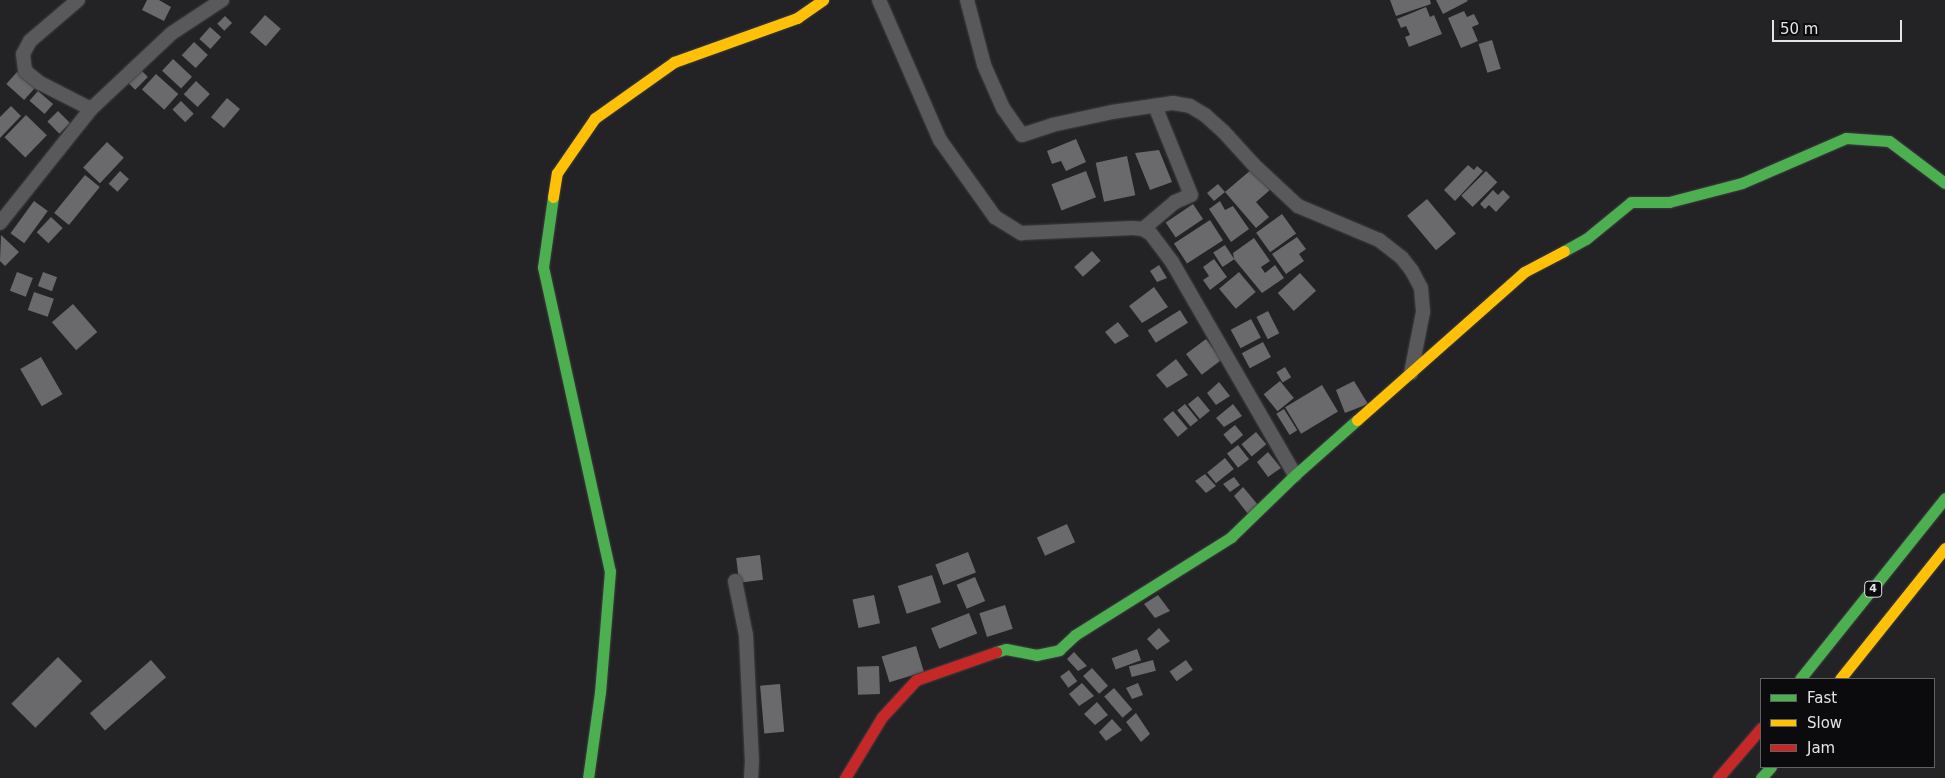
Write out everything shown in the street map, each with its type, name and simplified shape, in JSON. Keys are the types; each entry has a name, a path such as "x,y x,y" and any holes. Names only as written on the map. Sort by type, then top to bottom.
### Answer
{"main road":[{"path":"588,778 600,692 610,571 543,267 557,173 595,118 674,62 797,18 823,0"},
{"path":"845,778 882,716 916,680 1006,649 1036,655 1059,650 1075,635 1231,537 1295,475 1524,272 1586,239 1631,202 1669,202 1742,183 1846,138 1889,141 1945,183"},
{"name":"4","path":"1801,678 1945,498"},
{"name":"4","path":"1841,678 1945,548"},
{"path":"1718,778 1760,729"},
{"path":"1761,778 1769,768"}],"street":[{"path":"78,0 30,42 23,54 24,63 26,71 40,83 91,109"},
{"path":"0,223 91,109 172,33 222,0"},
{"path":"879,0 940,140 995,217 1021,233 1143,229 1151,234 1172,262 1295,475"},
{"path":"967,0 984,65 1003,108 1022,135 1052,125 1112,112 1174,103 1190,106 1205,115 1298,206 1379,240 1402,258 1412,270 1421,288 1422,312 1410,373"},
{"path":"1143,229 1175,202 1191,196 1155,106"},
{"path":"735,581 746,635 752,760 751,778"}],"building":[{"path":"147,0 159,0 171,7 164,21 142,10"},
{"path":"1390,0 1430,0 1431,4 1396,16"},
{"path":"1436,0 1467,0 1468,1 1443,14"},
{"path":"1426,7 1430,17 1434,15 1442,34 1409,47 1405,37 1410,35 1406,26 1401,28 1397,19"},
{"path":"1464,11 1467,17 1474,14 1479,24 1472,27 1478,41 1461,48 1448,18"},
{"path":"265,15 281,29 266,46 250,32"},
{"path":"225,16 232,23 224,31 217,24"},
{"path":"210,27 221,37 210,49 199,39"},
{"path":"1492,40 1501,69 1487,73 1479,44"},
{"path":"194,42 208,55 196,68 182,55"},
{"path":"173,59 192,77 181,88 162,71"},
{"path":"138,67 148,77 135,90 125,80"},
{"path":"17,72 35,88 24,100 6,84"},
{"path":"156,74 178,94 164,110 142,90"},
{"path":"196,81 210,94 198,107 184,94"},
{"path":"38,91 53,104 45,114 29,101"},
{"path":"227,98 240,109 224,128 211,117"},
{"path":"181,101 194,114 185,122 173,109"},
{"path":"11,106 21,116 0,138 0,117"},
{"path":"58,111 70,123 59,134 47,122"},
{"path":"26,115 47,135 25,157 4,137"},
{"path":"1076,139 1086,162 1066,171 1061,161 1052,164 1047,151"},
{"path":"107,142 124,158 100,183 83,168"},
{"path":"1159,150 1172,182 1150,190 1135,153"},
{"path":"1127,156 1135,195 1104,202 1096,163"},
{"path":"1468,165 1474,170 1477,166 1483,171 1455,201 1444,190"},
{"path":"1252,169 1270,190 1256,202 1269,217 1256,228 1225,192"},
{"path":"120,171 129,179 118,192 109,184"},
{"path":"1086,171 1096,197 1061,210 1051,184"},
{"path":"1486,171 1497,182 1473,207 1461,196"},
{"path":"85,175 100,187 69,225 54,213"},
{"path":"1218,184 1225,192 1214,201 1207,193"},
{"path":"1493,190 1498,195 1503,190 1510,197 1496,212 1489,205 1485,209 1480,204"},
{"path":"1427,199 1456,233 1436,250 1407,216"},
{"path":"34,201 48,211 24,243 10,233"},
{"path":"1220,201 1225,210 1233,206 1249,229 1231,242 1209,209"},
{"path":"1193,204 1203,219 1176,237 1166,222"},
{"path":"1282,214 1296,233 1270,252 1256,233"},
{"path":"51,217 63,228 48,243 37,232"},
{"path":"1210,220 1223,240 1187,264 1174,243"},
{"path":"1,235 19,252 5,266 0,261"},
{"path":"1297,237 1306,249 1299,254 1304,261 1286,274 1272,254"},
{"path":"1254,238 1270,261 1261,267 1265,273 1275,265 1284,278 1262,293 1234,259 1233,253"},
{"path":"1225,245 1234,259 1223,267 1213,253"},
{"path":"1092,251 1101,261 1083,277 1074,267"},
{"path":"1214,259 1227,277 1210,290 1203,280 1209,276 1203,267"},
{"path":"1159,265 1167,278 1157,282 1150,271"},
{"path":"17,272 33,278 26,297 10,291"},
{"path":"43,272 57,277 52,291 38,286"},
{"path":"1239,272 1256,292 1236,309 1219,289"},
{"path":"1300,273 1316,291 1294,311 1278,293"},
{"path":"1154,287 1168,307 1142,323 1129,306"},
{"path":"34,292 54,299 48,317 28,310"},
{"path":"73,304 97,332 76,350 52,322"},
{"path":"1180,310 1188,323 1156,343 1148,330"},
{"path":"1268,311 1279,333 1268,339 1256,317"},
{"path":"1251,319 1261,338 1241,348 1231,330"},
{"path":"1118,322 1129,336 1115,344 1105,332"},
{"path":"1206,339 1222,360 1202,375 1186,354"},
{"path":"1263,342 1271,357 1250,368 1242,353"},
{"path":"41,357 62,394 42,406 20,369"},
{"path":"1176,359 1188,375 1167,388 1156,375"},
{"path":"1285,367 1291,377 1283,382 1276,372"},
{"path":"1280,381 1294,398 1278,411 1264,394"},
{"path":"1354,381 1368,404 1345,413 1336,390"},
{"path":"1219,382 1230,396 1216,405 1207,393"},
{"path":"1322,385 1338,412 1301,434 1285,407"},
{"path":"1198,396 1210,411 1200,419 1188,404"},
{"path":"1185,404 1198,420 1190,427 1177,410"},
{"path":"1233,404 1242,416 1224,427 1216,418"},
{"path":"1284,409 1297,430 1290,435 1276,414"},
{"path":"1173,411 1188,429 1178,437 1163,419"},
{"path":"1235,425 1243,435 1232,445 1223,434"},
{"path":"1256,432 1266,444 1252,456 1241,444"},
{"path":"1238,445 1249,459 1238,468 1227,454"},
{"path":"1268,452 1281,468 1268,477 1257,462"},
{"path":"1225,458 1234,469 1216,483 1207,472"},
{"path":"1205,474 1216,486 1206,493 1195,481"},
{"path":"1234,477 1240,485 1230,492 1223,484"},
{"path":"1243,487 1259,506 1248,514 1234,496"},
{"path":"1067,524 1075,542 1045,556 1037,537"},
{"path":"968,552 976,573 943,585 935,565"},
{"path":"760,555 763,580 739,583 736,558"},
{"path":"932,575 941,603 907,614 898,586"},
{"path":"975,577 985,601 967,609 957,585"},
{"path":"874,595 880,623 859,628 852,600"},
{"path":"1158,595 1170,611 1155,618 1144,604"},
{"path":"1005,605 1013,629 987,637 979,613"},
{"path":"969,613 977,633 939,649 931,628"},
{"path":"1159,628 1170,641 1157,650 1147,639"},
{"path":"916,646 924,672 889,682 882,657"},
{"path":"1137,649 1141,660 1116,670 1112,658"},
{"path":"1074,652 1087,666 1078,671 1067,659"},
{"path":"58,657 82,681 35,728 11,704"},
{"path":"151,660 166,677 105,730 90,713"},
{"path":"1153,660 1156,671 1132,677 1129,666"},
{"path":"1186,660 1193,670 1176,681 1170,671"},
{"path":"879,666 880,694 858,695 857,667"},
{"path":"1092,668 1108,686 1099,694 1083,676"},
{"path":"1069,670 1077,681 1068,688 1060,676"},
{"path":"1082,683 1094,696 1079,706 1069,694"},
{"path":"1138,683 1143,695 1132,699 1126,688"},
{"path":"780,684 784,732 764,734 760,686"},
{"path":"1114,688 1132,709 1123,718 1104,697"},
{"path":"1097,702 1108,715 1095,725 1084,714"},
{"path":"1136,713 1150,734 1141,742 1126,722"},
{"path":"1112,719 1122,730 1106,741 1099,732"}],"traffic: fast":[{"path":"1564,251 1586,239 1631,202 1669,202 1742,183 1846,138 1889,141 1945,183"},
{"path":"553,197 543,267 610,571 600,692 588,778"},
{"path":"996,652 1006,649 1036,655 1059,650 1075,635 1231,537 1295,475 1357,420"},
{"path":"1801,678 1945,498"},
{"path":"1761,778 1770,768"}],"traffic: slow":[{"path":"553,197 557,173 595,118 674,62 797,18 823,0"},
{"path":"1357,420 1524,272 1564,251"},
{"path":"1841,678 1945,548"}],"traffic: jam":[{"path":"845,778 882,717 916,680 996,652"},
{"path":"1718,778 1760,729"}]}
